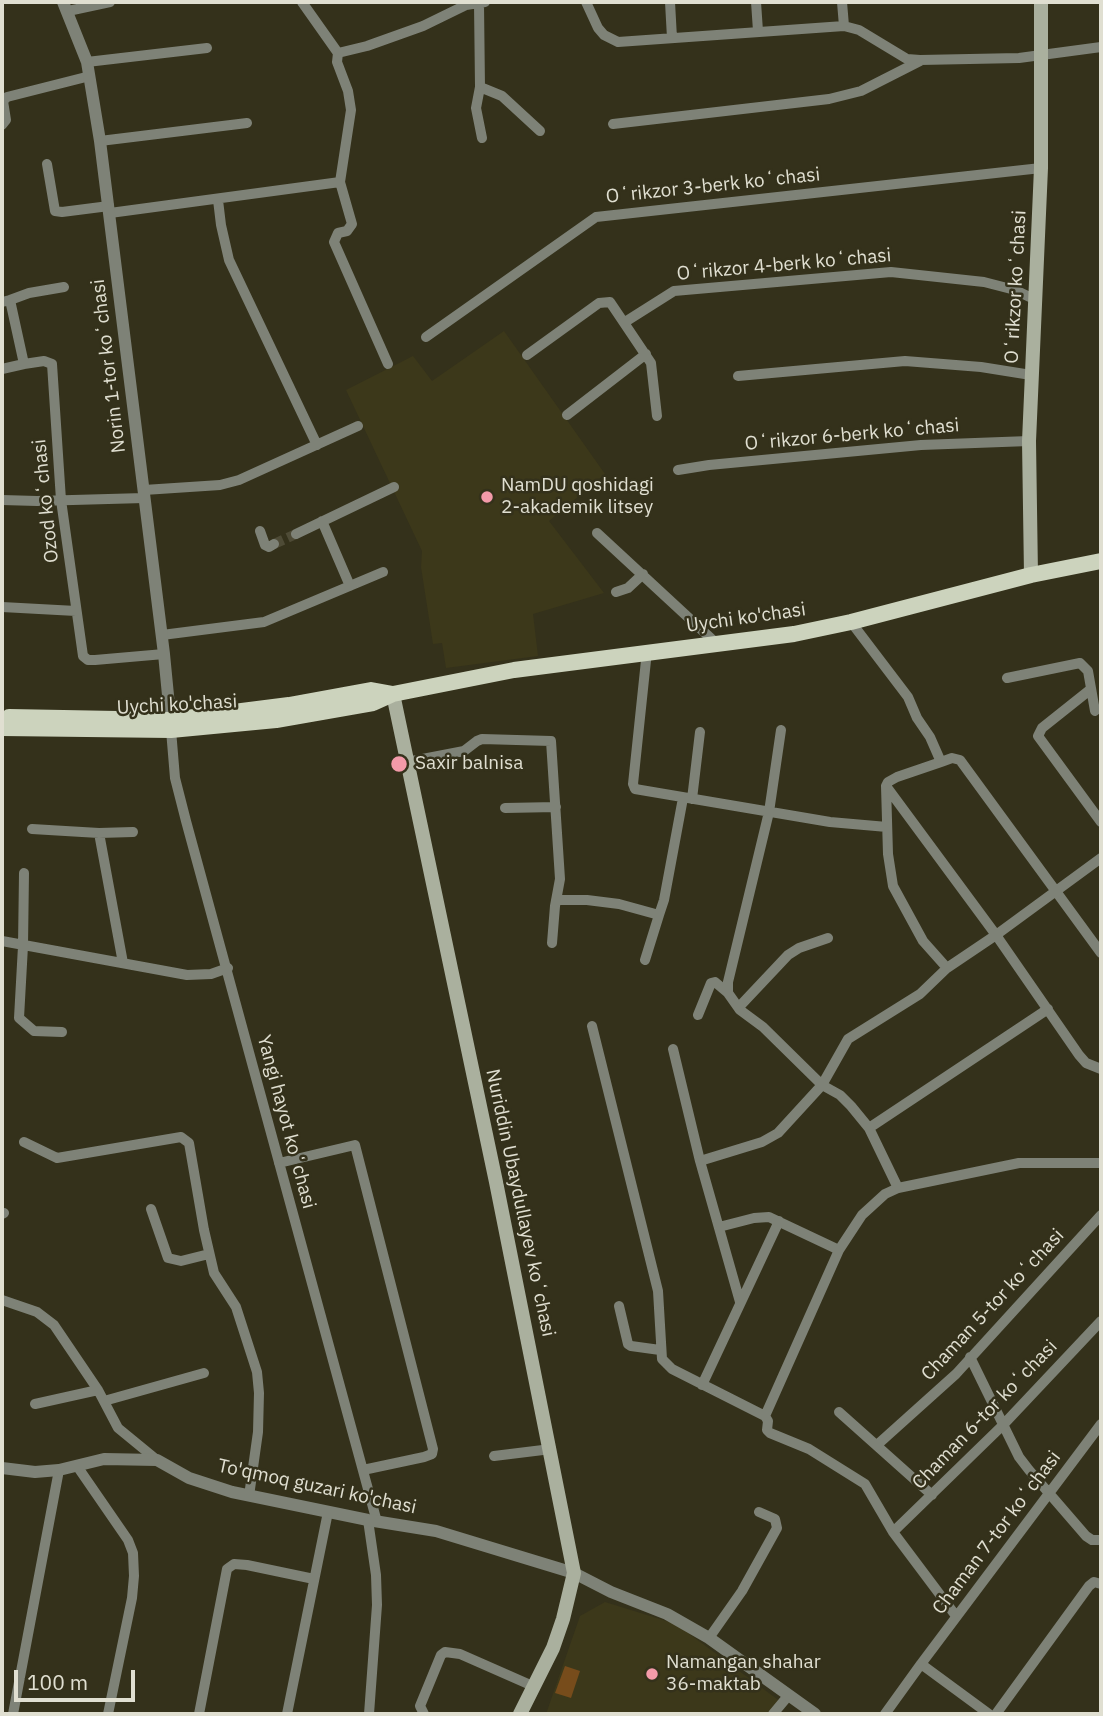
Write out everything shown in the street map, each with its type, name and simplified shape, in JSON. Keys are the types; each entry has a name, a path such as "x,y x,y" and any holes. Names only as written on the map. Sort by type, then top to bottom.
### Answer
{"main road":[{"name":"Oʻrikzor koʻchasi","path":"1031,575 1029,441 1041,168 1041,2"},
{"name":"Uychi ko'chasi","path":"2,728 276,720 373,703 393,694 514,670 794,634 851,622 1031,575 1101,561"},
{"name":"Nuriddin Ubaydullayev koʻchasi","path":"393,694 551,1449 574,1573 563,1619 535,1687 520,1714"},
{"name":"Uychi ko'chasi","path":"2,717 171,725"}],"street":[{"path":"66,7 110,2"},
{"path":"302,2 338,53 337,62 348,91 351,110 341,182 352,223 347,231 338,233 334,242 388,364"},
{"path":"586,2 598,28 610,39 618,41 844,26 859,30 907,59 1019,58 1101,47"},
{"path":"670,2 672,38"},
{"path":"756,2 758,31"},
{"path":"842,2 844,26"},
{"path":"338,53 367,46 423,26 466,5 482,3 480,87 476,108 482,138"},
{"name":"Norin 1-tor koʻchasi","path":"66,7 87,62 100,141 171,725"},
{"path":"87,62 207,48"},
{"path":"613,124 829,99 861,91 920,60"},
{"path":"2,125 6,120 3,101 7,97 90,76"},
{"path":"480,87 502,96 540,131"},
{"path":"100,141 247,123"},
{"path":"47,164 55,211 58,212 218,200 341,182"},
{"name":"Oʻrikzor 3-berk koʻchasi","path":"426,337 597,217 1041,168"},
{"path":"218,200 229,260 317,445"},
{"name":"Oʻrikzor 4-berk koʻchasi","path":"625,322 674,291 891,272 984,282 1015,290 1036,300"},
{"path":"2,369 24,365 6,301 29,293 64,287"},
{"path":"527,355 603,301 610,302 652,367 657,415"},
{"path":"567,415 646,354"},
{"name":"Ozod koʻchasi","path":"24,365 44,361 52,364 61,500 81,650 88,660 164,654"},
{"path":"738,376 905,361 981,367 1031,375"},
{"path":"2,500 61,500 144,494 229,483 358,426"},
{"name":"Oʻrikzor 6-berk koʻchasi","path":"678,470 921,445 1029,441"},
{"path":"296,534 394,487"},
{"path":"322,522 350,586"},
{"path":"260,531 265,545 269,547 274,544"},
{"path":"597,533 717,645"},
{"path":"162,635 264,622 383,572"},
{"path":"616,592 628,588 643,575"},
{"path":"2,607 76,611"},
{"path":"851,622 908,697 941,762"},
{"path":"647,651 633,787 637,790 830,822 887,827"},
{"path":"1007,678 1080,663 1088,671 1096,711"},
{"path":"1091,689 1042,728 1038,736 1101,822"},
{"name":"Yangi hayot koʻchasi","path":"171,725 172,751 180,799 363,1471 373,1521 377,1605 369,1714"},
{"path":"728,993 728,982 769,812 781,730"},
{"path":"645,960 664,900 700,732"},
{"path":"407,762 464,751 482,740 549,740 553,744 560,879 552,943"},
{"path":"947,968 923,941 893,886 890,875 886,786 891,779 952,758 960,760 1101,953"},
{"path":"886,786 1086,1063 1101,1069"},
{"path":"505,808 556,807"},
{"path":"32,829 133,832"},
{"path":"99,833 123,963"},
{"path":"700,1161 770,1139 778,1133 822,1085 848,1040 920,994 947,968 1101,858"},
{"path":"24,873 19,1017 34,1031 62,1032"},
{"path":"556,900 608,902 659,915"},
{"path":"739,1007 788,955 828,938"},
{"path":"2,941 195,975 211,974 228,968"},
{"path":"698,1015 711,982 715,982 728,993 743,1013 763,1027 822,1085 840,1095 869,1128 898,1188"},
{"path":"869,1128 1048,1009"},
{"path":"592,1026 658,1291 660,1350 666,1364 765,1416 770,1433 809,1449 865,1484 893,1532 956,1616"},
{"path":"673,1049 700,1161 740,1302"},
{"path":"24,1142 52,1157 61,1158 181,1137 188,1143 209,1254 218,1282 236,1307 257,1372 258,1433 249,1496"},
{"path":"279,1163 355,1145 433,1447 429,1455 363,1471"},
{"path":"765,1416 839,1250 862,1215 885,1194 898,1188 1019,1163 1101,1163"},
{"path":"151,1209 168,1258 181,1261 209,1254"},
{"name":"Chaman 5-tor koʻchasi","path":"877,1445 956,1374 1101,1215"},
{"path":"719,1227 763,1216 839,1250"},
{"path":"702,1385 779,1221"},
{"name":"To'qmoq guzari ko'chasi","path":"2,1300 37,1312 54,1325 98,1390 122,1432 157,1460 189,1478 249,1496 436,1531 574,1573 611,1592 667,1614 709,1638 815,1714"},
{"path":"619,1306 628,1344 660,1350"},
{"name":"Chaman 6-tor koʻchasi","path":"893,1532 1003,1424 1101,1321"},
{"path":"1092,1330 1101,1340"},
{"path":"970,1357 1019,1457 1086,1536 1093,1540 1101,1539"},
{"path":"104,1401 204,1373"},
{"path":"35,1404 98,1390"},
{"path":"839,1412 932,1495"},
{"name":"Chaman 7-tor koʻchasi","path":"885,1714 1101,1424"},
{"path":"494,1456 551,1449"},
{"path":"2,1468 35,1472 59,1470 115,1458 157,1460"},
{"path":"77,1466 102,1506 128,1540 133,1553 133,1588 108,1714"},
{"path":"13,1714 59,1470"},
{"path":"709,1638 742,1591 777,1528 775,1519 759,1511"},
{"path":"287,1714 328,1512"},
{"path":"199,1714 227,1569 234,1564 247,1565 314,1579"},
{"path":"996,1714 1088,1586 1094,1582 1101,1584"},
{"path":"424,1714 420,1706 441,1655 445,1652 460,1654 535,1687"},
{"path":"921,1664 989,1714"},
{"path":"773,1714 788,1696"}],"shaded area":[{"name":"NamDU qoshidagi 2-akademik litsey","path":"504,331 605,474 549,521 604,593 533,614 538,656 446,668 442,643 433,644 421,567 422,551 346,390 413,356 432,381"},
{"name":"Namangan shahar 36-maktab","path":"605,1602 676,1624 781,1702 770,1714 546,1714 580,1616"},
{"path":"565,1666 580,1671 571,1698 555,1693"}],"tunnel":[{"path":"274,544 296,534"}],"place":[{"name":"NamDU qoshidagi 2-akademik litsey","path":"487,497"},
{"name":"Saxir balnisa","path":"399,764"},
{"name":"Namangan shahar 36-maktab","path":"652,1674"}]}
